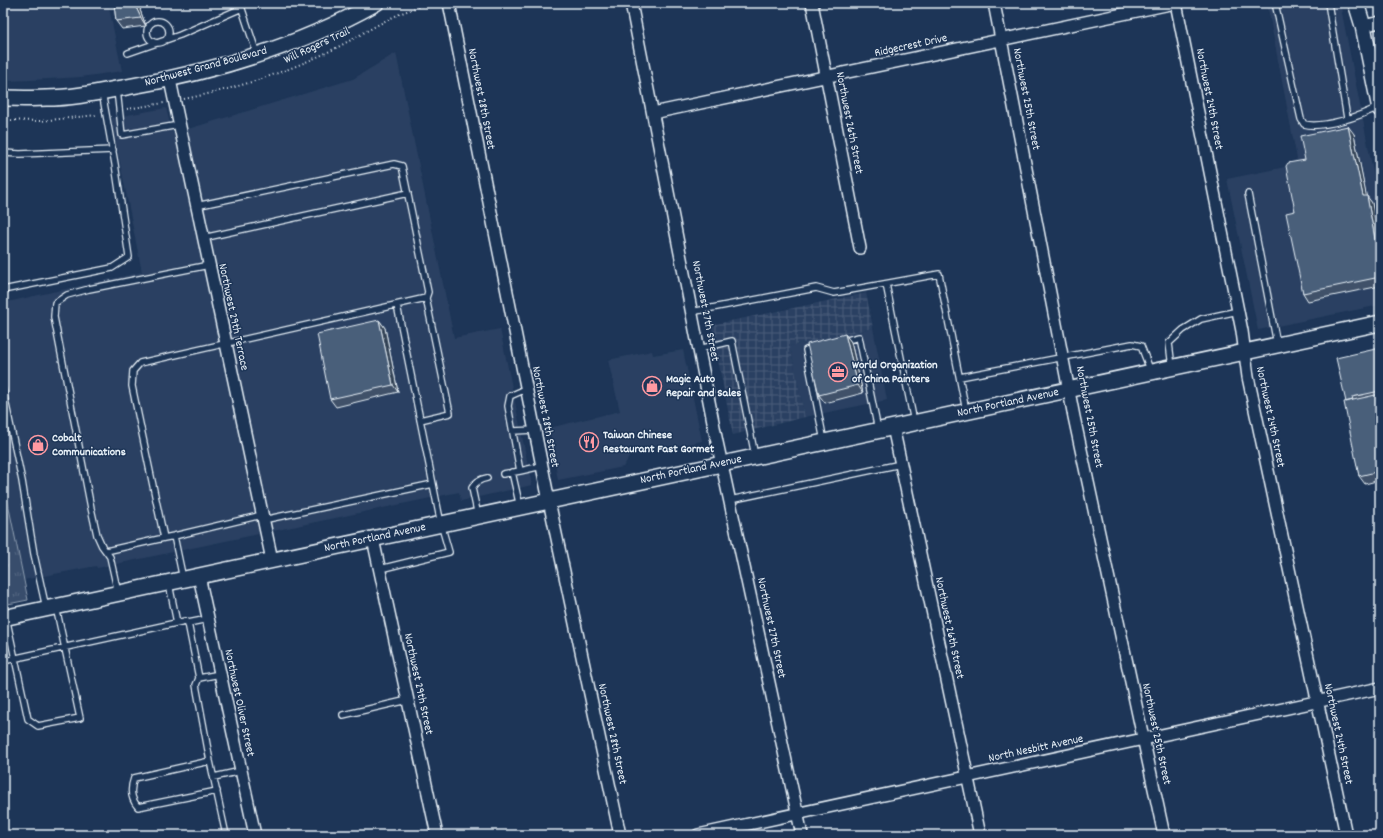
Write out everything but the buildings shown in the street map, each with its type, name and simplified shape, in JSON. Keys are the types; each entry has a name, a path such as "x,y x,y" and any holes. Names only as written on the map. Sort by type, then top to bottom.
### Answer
{"main road":[{"name":"Northwest Grand Boulevard","path":"3,98 47,98 117,89 170,80 238,61 288,44 349,18 376,3"},
{"path":"1356,3 1375,58 1380,107"},
{"path":"1362,3 1363,26"},
{"name":"North Portland Avenue","path":"4,617 1380,323"}],"street":[{"name":"Northwest 28th Street","path":"448,3 549,501 620,835"},
{"name":"Northwest 27th Street","path":"631,3 722,464 802,835"},
{"name":"Northwest 26th Street","path":"812,3 860,248"},
{"name":"Northwest 25th Street","path":"994,3 1076,424 1164,835"},
{"name":"Ridgecrest Drive","path":"653,113 1175,3"},
{"name":"Northwest 24th Street","path":"1175,3 1238,311 1248,377 1346,835"},
{"path":"1363,26 1380,22"},
{"name":"Northwest 29th Terrace","path":"170,80 272,560"},
{"name":"Northwest 26th Street","path":"893,427 980,835"},
{"name":"Northwest 29th Street","path":"373,539 438,835"},
{"name":"Northwest Oliver Street","path":"199,576 255,835"},
{"name":"North Nesbitt Avenue","path":"698,835 1380,688"}],"lane":[{"path":"1276,3 1301,119 1304,124 1310,126 1319,125 1366,114 1380,107"},
{"path":"1328,3 1347,118"},
{"path":"128,53 161,42 241,6 257,55"},
{"path":"117,89 122,135 179,125"},
{"path":"3,290 112,268 129,257 113,150 102,91"},
{"path":"3,153 20,154 113,150"},
{"path":"196,206 394,164 402,166 428,292 426,298 450,413 420,420"},
{"path":"203,238 408,193"},
{"path":"1248,194 1277,345"},
{"path":"118,593 110,557 97,535 91,508 54,316 55,302 74,293 209,265"},
{"path":"692,312 816,288 834,293 938,274 966,412"},
{"path":"886,284 914,422"},
{"path":"164,538 132,386 134,371 140,363 426,298"},
{"path":"380,569 449,552 441,524 397,305"},
{"path":"1172,368 1169,343 1183,330 1201,319 1238,311"},
{"path":"836,342 859,337 878,430"},
{"path":"699,349 732,341 755,456"},
{"path":"960,377 1132,344 1141,346 1151,372"},
{"path":"821,346 806,350 824,442"},
{"path":"520,470 508,401 510,396 526,389"},
{"path":"3,390 22,480 34,554 64,648 80,718 38,726 28,719 4,617"},
{"path":"513,431 535,430"},
{"path":"730,500 901,464"},
{"path":"503,474 542,466"},
{"path":"512,472 520,507"},
{"path":"478,516 472,488 482,479 487,478"},
{"path":"106,551 433,484"},
{"path":"174,536 183,579"},
{"path":"168,582 177,623"},
{"path":"3,661 185,621 188,623 208,619"},
{"path":"188,623 199,678 196,686 226,835"},
{"path":"199,678 220,674"},
{"path":"343,715 408,700"},
{"path":"210,761 134,778 130,788 134,803 138,808 217,791"},
{"path":"214,777 241,771"}],"path":[{"name":"Will Rogers Trail","path":"185,99 262,79 297,66 345,44 394,16 428,3"},
{"path":"130,109 161,103"},
{"path":"3,120 40,121 91,117"}],"shaded area":[{"path":"3,3 108,3 122,71 81,77 3,81"},
{"path":"1267,3 1340,3 1380,207 1380,305 1258,330 1227,179 1285,167 1297,159"},
{"path":"396,53 454,338 500,329 532,485 461,501 459,492 97,568 96,566 23,580 3,479 3,303 142,272 111,118 166,108 172,132 188,129 353,79"},
{"path":"866,293 873,328 790,346 805,417 733,435 711,325"},
{"path":"873,328 887,400 805,417 790,346"},
{"name":"Magic Auto Repair and Sales","path":"683,350 702,441 630,456 623,467 558,480 549,428 620,411 608,360 652,351 653,355"}],"green space":[{"path":"3,479 28,600 3,605"}],"place":[{"name":"World Organization of China Painters","path":"838,372"},
{"name":"Magic Auto Repair and Sales","path":"652,386"},
{"name":"Taiwan Chinese Restaurant Fast Gormet","path":"589,442"},
{"name":"Cobalt Communications","path":"38,445"}]}
